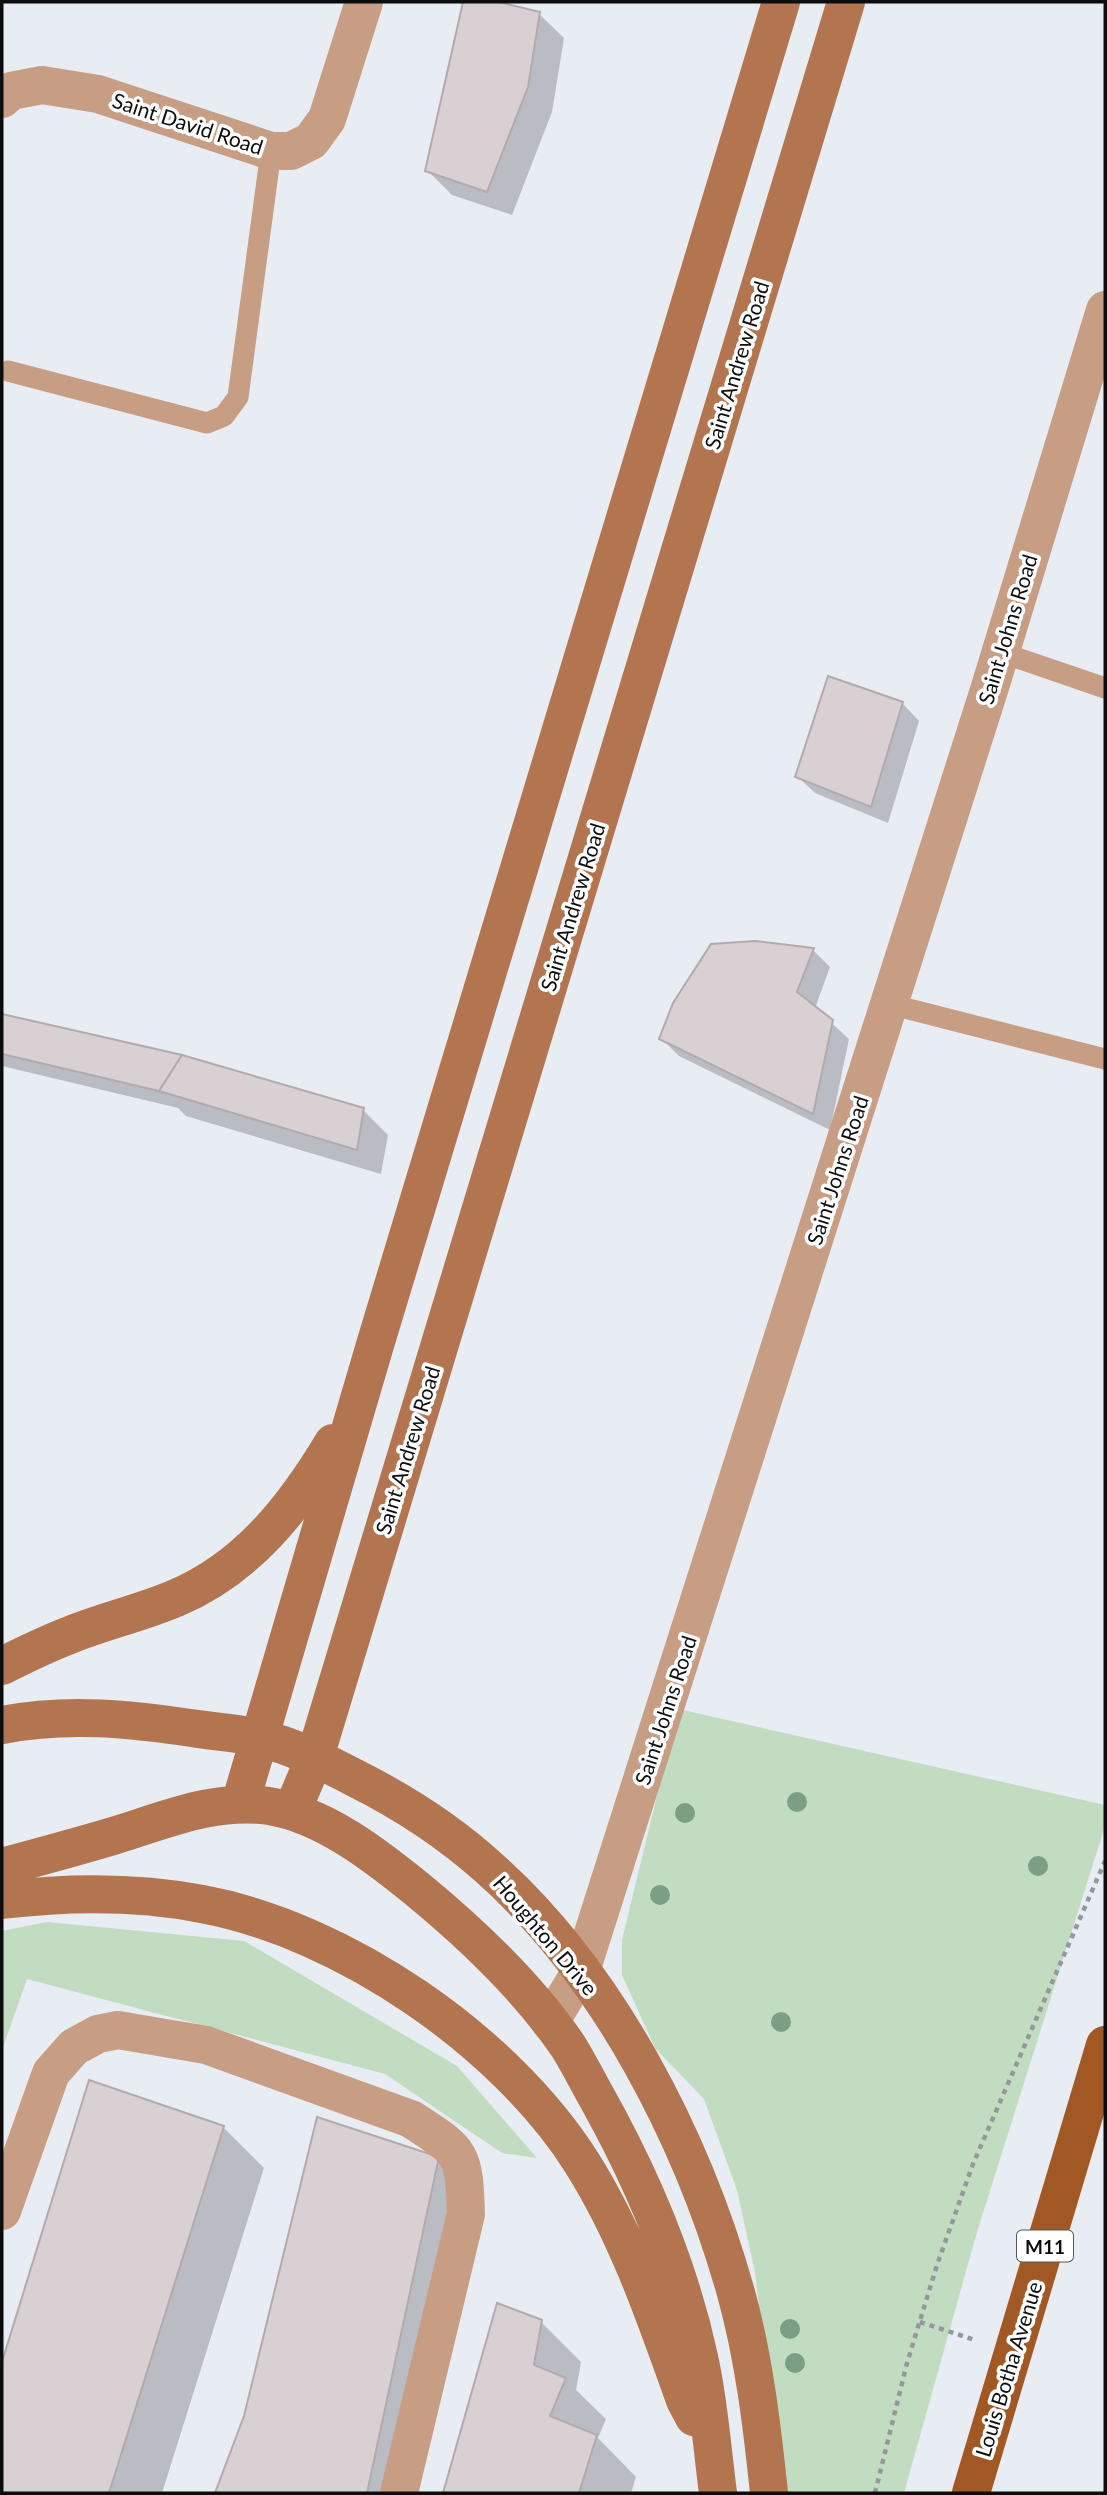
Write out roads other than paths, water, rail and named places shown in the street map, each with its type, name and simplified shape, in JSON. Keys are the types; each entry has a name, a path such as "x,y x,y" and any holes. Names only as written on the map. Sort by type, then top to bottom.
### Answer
{"main road":[{"path":"240,1804 375,1345 781,2"},
{"name":"Saint Andrew Road","path":"292,1811 314,1757 846,2"},
{"path":"2,1667 69,1635 176,1598 218,1575 256,1545 306,1488 340,1433 375,1345"},
{"name":"Houghton Drive","path":"2,1725 56,1718 131,1719 260,1738 314,1757 384,1793 455,1840 489,1868 525,1904 582,1971 628,2040 692,2164 736,2293 751,2359 769,2493"},
{"path":"2,1867 201,1809 240,1804 267,1806 292,1811 333,1830 389,1867 456,1921 508,1972 550,2022 569,2048 624,2145 664,2240 699,2357 718,2493"},
{"path":"2,1900 96,1894 162,1897 230,1910 300,1933 363,1965 425,2004 462,2032 518,2081 542,2109 600,2194 634,2264 684,2400 713,2449"},
{"name":"Louis Botha Avenue","path":"971,2493 1105,2045"}],"street":[{"name":"Saint David Road","path":"2,99 11,91 42,85 98,94 271,151 291,151 310,141 327,119 364,2"},
{"name":"Saint Johns Road","path":"550,2022 582,1971 1000,652 1105,310"},
{"path":"2,2211 51,2073 74,2047 98,2034 108,2032 128,2032 206,2045 411,2119 437,2136 458,2154 464,2174 466,2214 399,2493"}],"lane":[{"path":"8,371 207,423 224,416 238,397 271,151"},
{"path":"1000,652 1105,688"},
{"path":"889,1004 1105,1059"}]}
